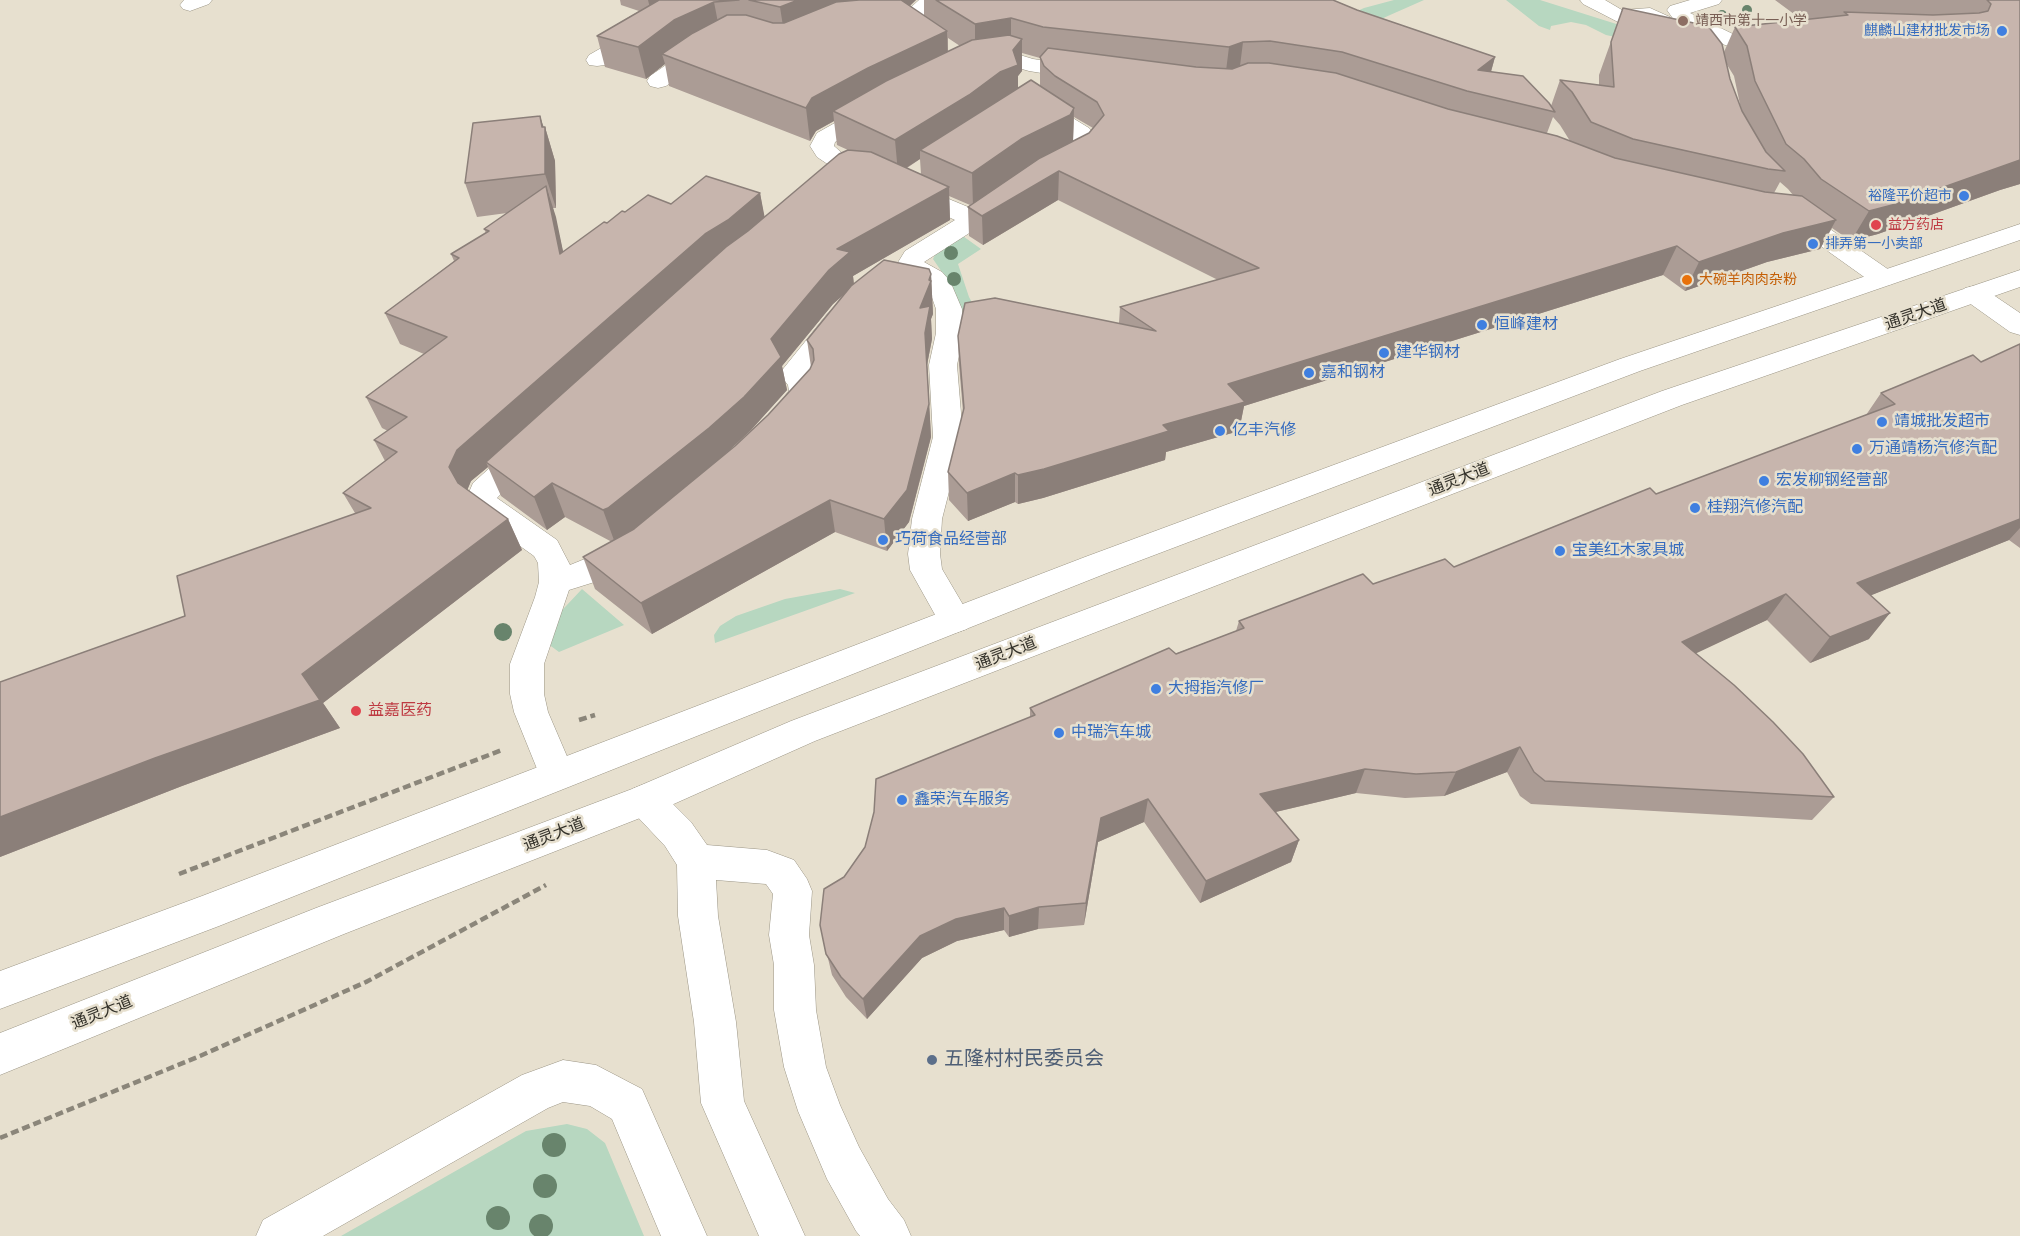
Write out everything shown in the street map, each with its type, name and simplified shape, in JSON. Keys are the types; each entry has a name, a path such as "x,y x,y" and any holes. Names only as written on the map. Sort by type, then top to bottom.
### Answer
{"main road":[{"path":"597,60 700,0"},
{"path":"902,15 916,13 931,0"},
{"path":"1590,0 1618,16 1650,14 1719,47 1756,36"},
{"path":"1712,0 1677,10 1681,16 1719,47"},
{"path":"902,15 914,30 960,61 977,65 1010,58 1040,67 1110,76"},
{"path":"658,81 690,58 717,43"},
{"path":"1038,176 1078,154 1088,142 1081,134 1045,111 1025,105 1026,84 1040,67"},
{"path":"889,103 825,138 822,146 825,152 834,158 900,178 974,219"},
{"path":"827,184 848,174 900,178"},
{"path":"955,621 926,570 924,554 927,519 948,437 943,365 950,333 949,309 941,287 933,278 917,270 898,269 1007,195"},
{"path":"1781,209 1883,279"},
{"path":"0,990 216,909 955,621 1630,365 2020,232"},
{"name":"通灵大道","path":"0,1054 330,921 645,800 803,731 1661,402 2020,278"},
{"path":"1974,294 2020,326"},
{"path":"769,432 803,393 802,382 793,374 795,370 856,299"},
{"path":"546,433 484,491 481,499 485,505 546,548 554,563 555,582 527,664 527,694 531,712 557,775"},
{"path":"555,582 571,579 618,559 653,534"},
{"path":"645,800 678,834 696,861 698,916 715,1022 723,1103 782,1236"},
{"path":"696,861 766,867 780,872 793,891 789,935 794,965 795,1010 805,1067 820,1111 843,1163 872,1215 888,1236"},
{"path":"279,1236 537,1090 563,1081 596,1086 627,1104 684,1236"}],"path":[{"path":"0,1138 200,1056 366,982 550,883"}],"green space":[{"path":"1394,0 1424,0 1372,23 1336,21 1364,8"},
{"path":"1506,0 1540,0 1645,33 1676,50 1606,35 1586,25 1571,22 1551,26 1550,30 1539,26"},
{"path":"960,234 981,249 958,264 969,297 998,351 958,337 946,278 933,259 937,251"},
{"path":"582,589 624,625 559,652 544,641 550,623"},
{"path":"840,589 855,593 715,643 714,635 720,626 736,616 785,599"},
{"path":"567,1124 587,1129 605,1143 644,1236 341,1236 526,1131"}],"building":[{"path":"659,0 739,0 714,2 674,20 638,47 597,36"},
{"path":"749,0 798,0 780,7"},
{"path":"901,0 947,31 868,68 812,98 806,108 662,54 693,33 727,15 746,15 773,23 784,23 836,2"},
{"path":"936,0 1333,0 1495,57 1478,70 1523,76 1555,112 1467,91 1342,52 1270,41 1243,42 1229,47 1043,27 1011,18 975,24"},
{"path":"1987,0 2020,0 2020,160 1896,204 1869,211 1821,179 1804,159 1786,144 1755,81 1747,46 1735,27 1848,15 1844,12 1933,15 1979,13 1988,11 1991,4"},
{"path":"1623,8 1708,26 1722,44 1730,79 1742,111 1766,152 1785,171 1633,139 1591,122 1572,92 1560,80 1614,87 1611,42"},
{"path":"1009,35 1022,39 1013,50 1018,65 1000,72 969,95 895,140 833,111 886,81 972,40"},
{"path":"1048,48 1196,67 1232,69 1248,63 1269,63 1336,73 1448,109 1557,136 1615,158 1765,192 1802,196 1836,220 1783,233 1699,262 1677,246 1228,384 1245,402 1163,425 1169,431 1044,469 1018,475 1015,473 967,493 948,472 964,408 958,336 965,303 995,298 1156,331 1120,307 1259,268 1059,171 982,216 968,207 1040,158 1089,133 1104,115 1097,102 1055,76 1044,66 1040,57"},
{"path":"1031,80 1074,108 1070,115 1021,139 972,173 920,150"},
{"path":"540,116 542,127 545,127 545,174 465,183 473,123"},
{"path":"848,150 871,152 949,187 837,249 850,252 829,270 771,339 781,357 744,397 709,428 603,510 552,483 534,497 486,462 726,247 839,154"},
{"path":"706,176 760,193 728,220 705,234 457,450 449,467 458,483 508,519 302,674 320,700 155,758 0,817 0,682 185,616 177,576 371,508 343,493 397,452 374,440 407,417 366,397 447,337 385,313 459,258 451,254 489,231 484,229 546,186 560,254 604,222 607,223 622,211 625,212 648,195 671,204"},
{"path":"884,260 929,269 931,274 929,280 931,281 920,308 930,306 925,333 929,404 907,490 884,519 830,500 641,603 583,557 634,529 735,446 768,415 810,369 814,360 813,349 807,340 851,286"},
{"path":"2020,344 2020,519 1857,583 1890,613 1830,637 1786,594 1682,642 1734,685 1773,722 1803,754 1834,797 1545,781 1534,772 1520,747 1456,772 1416,774 1365,769 1260,794 1299,840 1206,881 1148,799 1101,818 1086,903 1039,907 1009,916 1004,908 956,919 920,936 863,999 841,977 826,954 820,925 824,889 844,877 865,847 874,812 876,779 1035,715 1030,708 1169,648 1176,654 1244,628 1239,621 1363,574 1373,584 1445,559 1454,567 1650,488 1656,494 1895,404 1881,393 1973,355 1981,362"}],"place":[{"name":"靖西市第十一小学","path":"1683,21"},
{"name":"麒麟山建材批发市场","path":"2002,31"},
{"name":"裕隆平价超市","path":"1964,196"},
{"name":"益方药店","path":"1876,225"},
{"name":"排弄第一小卖部","path":"1813,244"},
{"name":"大碗羊肉肉杂粉","path":"1687,280"},
{"name":"恒峰建材","path":"1482,325"},
{"name":"建华钢材","path":"1384,353"},
{"name":"嘉和钢材","path":"1309,373"},
{"name":"靖城批发超市","path":"1882,422"},
{"name":"亿丰汽修","path":"1220,431"},
{"name":"万通靖杨汽修汽配","path":"1857,449"},
{"name":"宏发柳钢经营部","path":"1764,481"},
{"name":"桂翔汽修汽配","path":"1695,508"},
{"name":"巧荷食品经营部","path":"883,540"},
{"name":"宝美红木家具城","path":"1560,551"},
{"name":"大拇指汽修厂","path":"1156,689"},
{"name":"益嘉医药","path":"356,711"},
{"name":"中瑞汽车城","path":"1059,733"},
{"name":"鑫荣汽车服务","path":"902,800"},
{"name":"五隆村村民委员会","path":"932,1060"}]}
